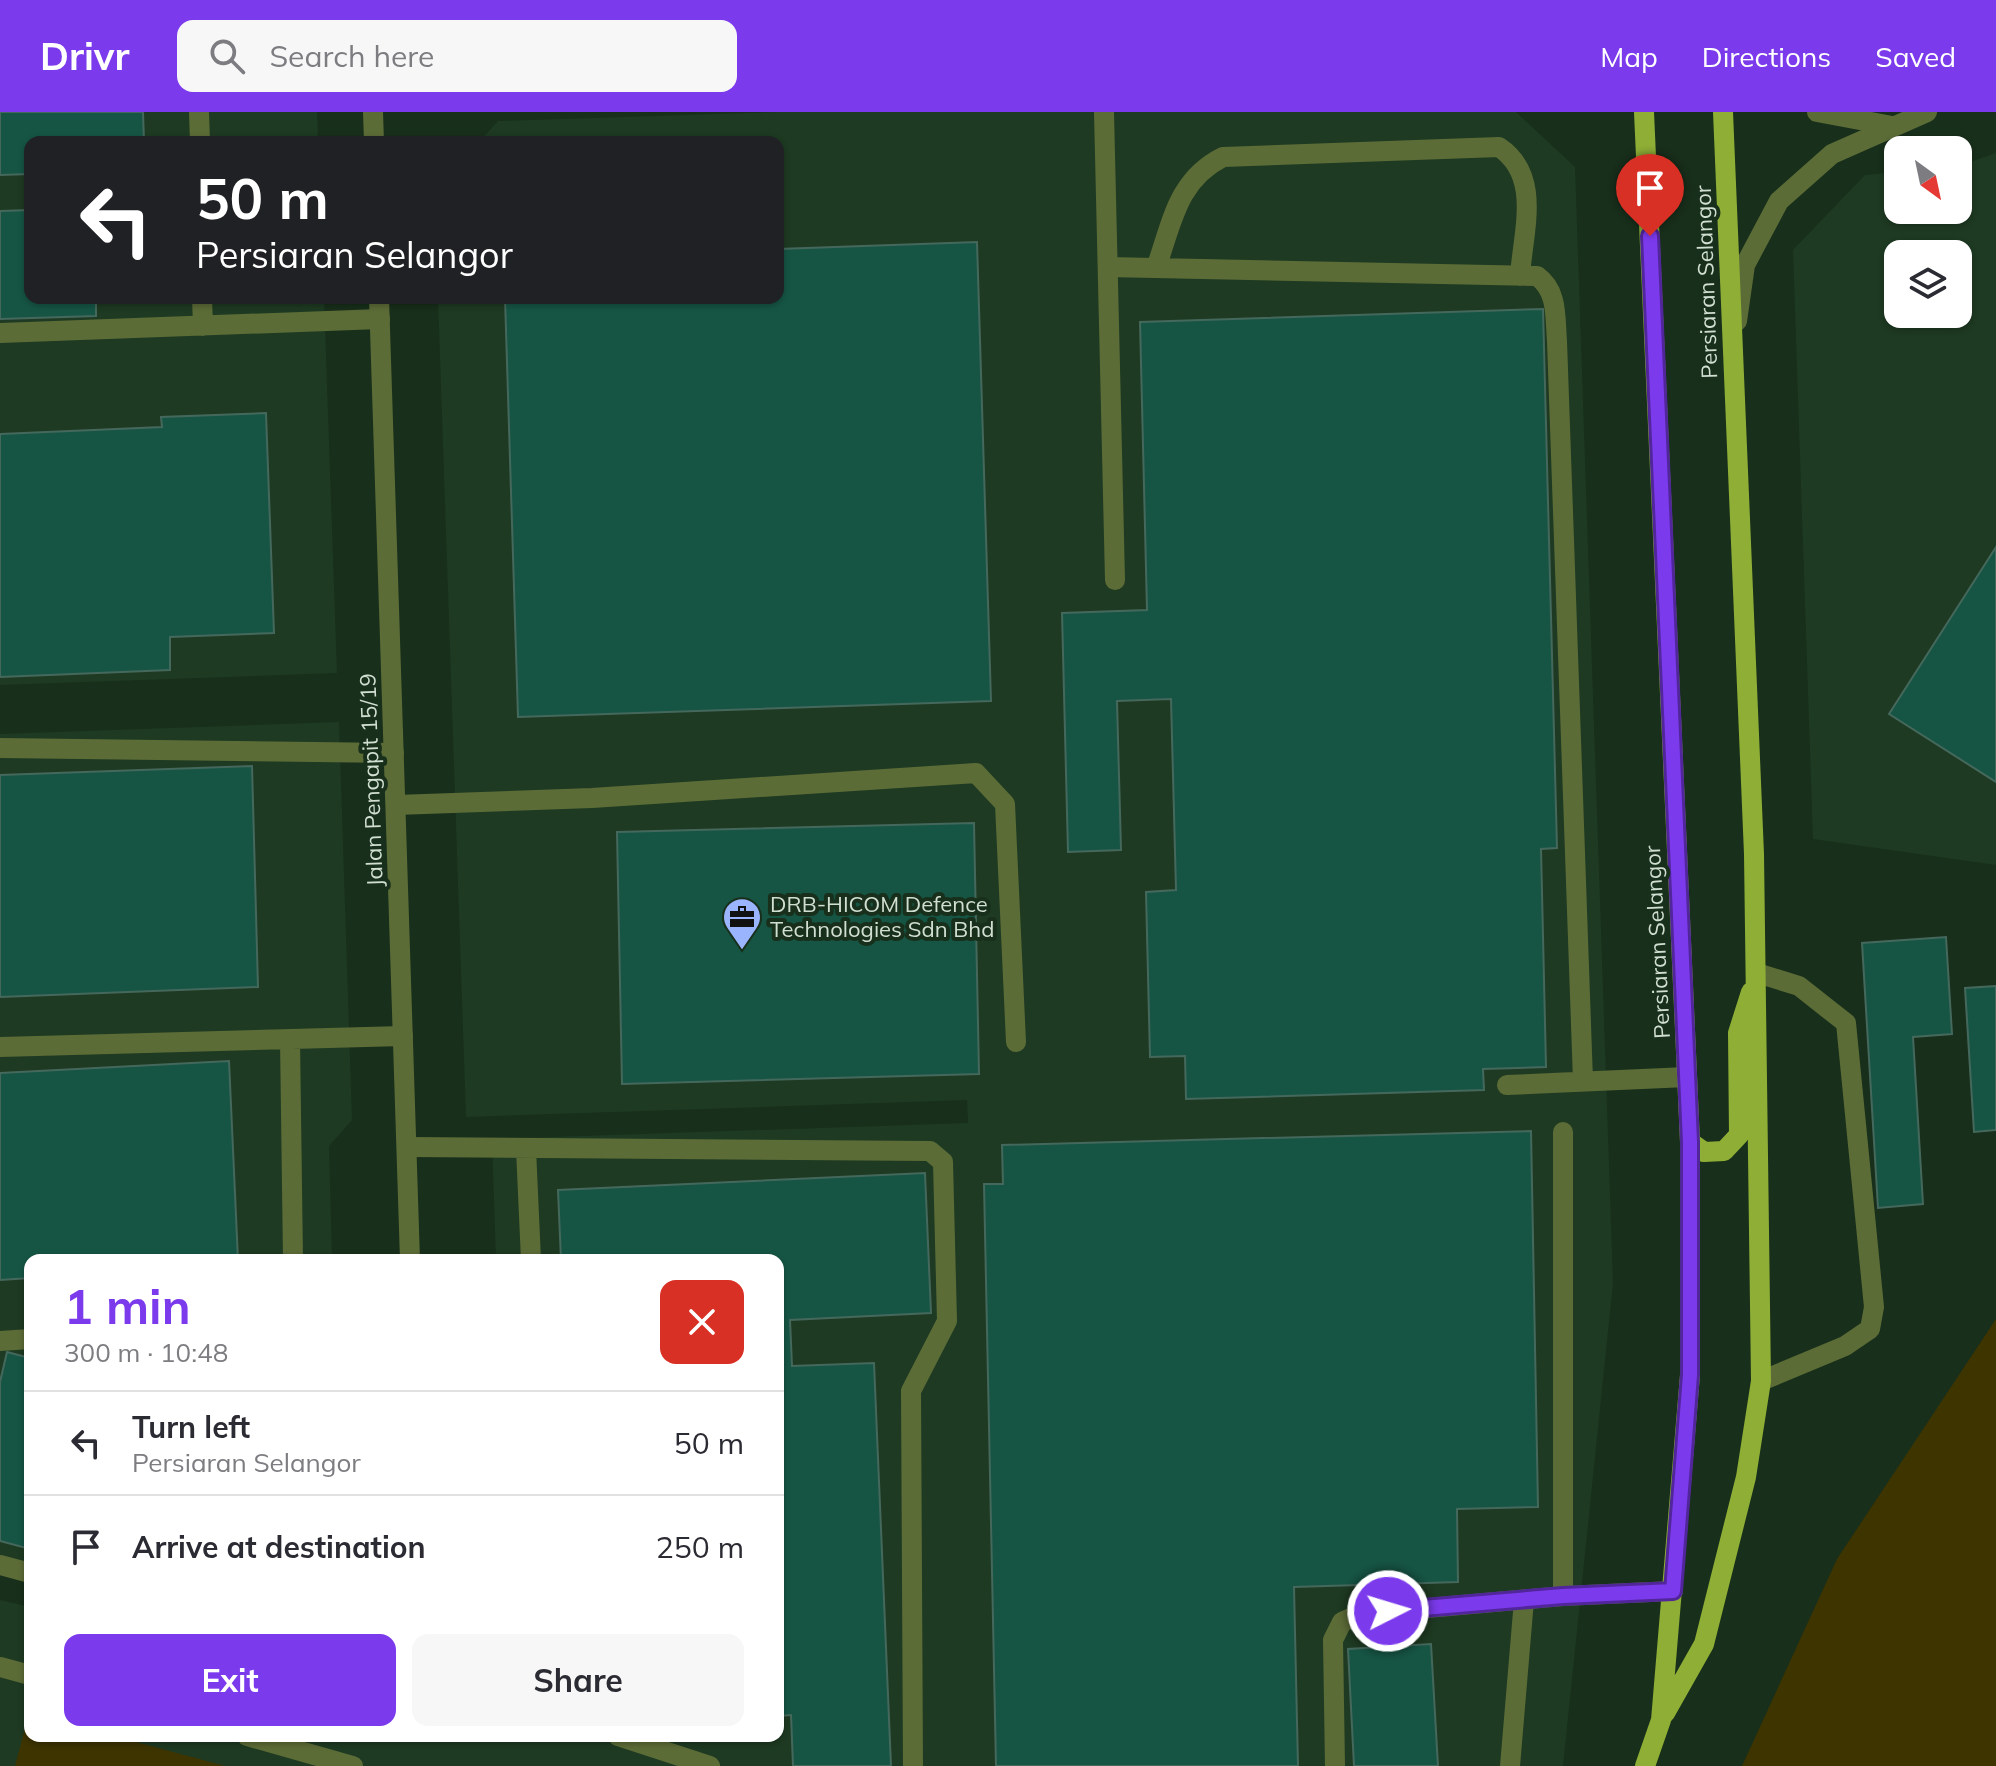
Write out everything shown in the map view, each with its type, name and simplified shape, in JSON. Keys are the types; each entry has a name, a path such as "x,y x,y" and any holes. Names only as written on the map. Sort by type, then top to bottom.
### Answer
{"main road":[{"name":"Persiaran Selangor","path":"1644,112 1690,1142 1690,1375 1661,1720"},
{"name":"Persiaran Selangor","path":"1645,1766 1661,1720 1704,1644 1746,1477 1761,1381 1757,973 1723,112"},
{"path":"1690,1142 1704,1152 1724,1151 1739,1135 1738,1033 1757,973"}],"street":[{"path":"199,112 200,136"},
{"path":"373,112 374,136"},
{"path":"1104,112 1115,580"},
{"path":"1817,112 1894,126"},
{"path":"1733,344 1745,265 1779,201 1832,154 1927,112"},
{"path":"1156,268 1189,181 1202,167 1223,157 1499,147 1521,167 1528,185 1520,276"},
{"path":"1108,267 1537,276 1548,283 1552,292 1557,341 1583,1081"},
{"path":"202,304 203,326"},
{"name":"Jalan Pengapit 15/19","path":"379,304 410,1254"},
{"path":"0,333 380,319"},
{"path":"0,748 394,753"},
{"path":"396,805 592,798 976,773 1005,804 1016,1042"},
{"path":"1757,973 1799,986 1846,1023 1874,1307 1870,1329 1845,1346 1761,1381"},
{"path":"0,1047 403,1036"},
{"path":"290,1039 293,1254"},
{"path":"1507,1085 1687,1077"},
{"path":"1563,1132 1563,1596"},
{"path":"407,1147 930,1151 943,1162 947,1321 911,1391 913,1766"},
{"path":"526,1149 531,1254"},
{"path":"0,1341 24,1339"},
{"path":"0,1565 24,1571"},
{"path":"1335,1766 1333,1640 1342,1622 1360,1614 1563,1596 1673,1591"},
{"path":"1510,1766 1524,1600"},
{"path":"0,1667 24,1673"},
{"path":"268,1742 353,1766"},
{"path":"636,1742 710,1766"}],"shaded area":[{"path":"0,112 317,112 318,136 24,136 24,304 324,304 337,673 0,685"},
{"path":"779,112 1516,112 1575,167 1613,1283 1563,1766 0,1766 0,1600 24,1606 24,1742 784,1742 784,1254 496,1254 492,1139 968,1123 967,1100 466,1117 438,304 784,304 784,136 484,136 498,121"},
{"path":"1996,153 1996,865 1813,839 1793,250 1865,175 1884,173 1884,224 1972,224 1972,161"},
{"path":"339,722 352,1120 329,1146 332,1254 24,1254 24,1581 0,1575 0,734"},
{"path":"1996,1319 1996,1766 1742,1766 1837,1559"},
{"path":"24,1732 24,1742 136,1742 225,1766 15,1766"}],"building":[{"path":"0,112 143,112 144,136 24,136 24,174 0,175"},
{"path":"24,210 24,304 96,304 96,316 0,319 0,211"},
{"path":"977,242 991,701 518,717 505,304 784,304 784,249"},
{"path":"1543,309 1557,848 1541,849 1546,1067 1483,1069 1484,1090 1186,1099 1185,1056 1150,1057 1146,892 1176,890 1171,699 1117,701 1121,850 1068,852 1062,613 1147,610 1140,322"},
{"path":"266,413 274,633 170,637 170,670 0,677 0,434 162,427 161,417"},
{"path":"1996,547 1996,782 1889,714"},
{"path":"252,766 258,987 0,997 0,775"},
{"path":"974,823 979,1074 622,1084 617,832"},
{"path":"1946,937 1952,1034 1913,1037 1923,1204 1878,1208 1862,943"},
{"path":"1996,986 1996,1130 1974,1132 1965,988"},
{"path":"229,1061 238,1254 24,1254 24,1278 0,1280 0,1073"},
{"path":"1531,1131 1538,1507 1457,1509 1458,1582 1294,1587 1298,1766 996,1766 984,1184 1003,1184 1002,1145"},
{"path":"925,1173 931,1313 790,1320 792,1366 874,1363 891,1766 793,1766 791,1715 784,1716 784,1254 561,1254 558,1190"},
{"path":"7,1352 24,1356 24,1547 0,1541 0,1382"},
{"path":"1431,1644 1438,1766 1354,1766 1348,1649"}],"place":[{"name":"DRB-HICOM Defence Technologies Sdn Bhd","path":"742,951"}],"route":[{"path":"1388,1611 1563,1596 1673,1591 1690,1375 1690,1142 1650,236"}]}
